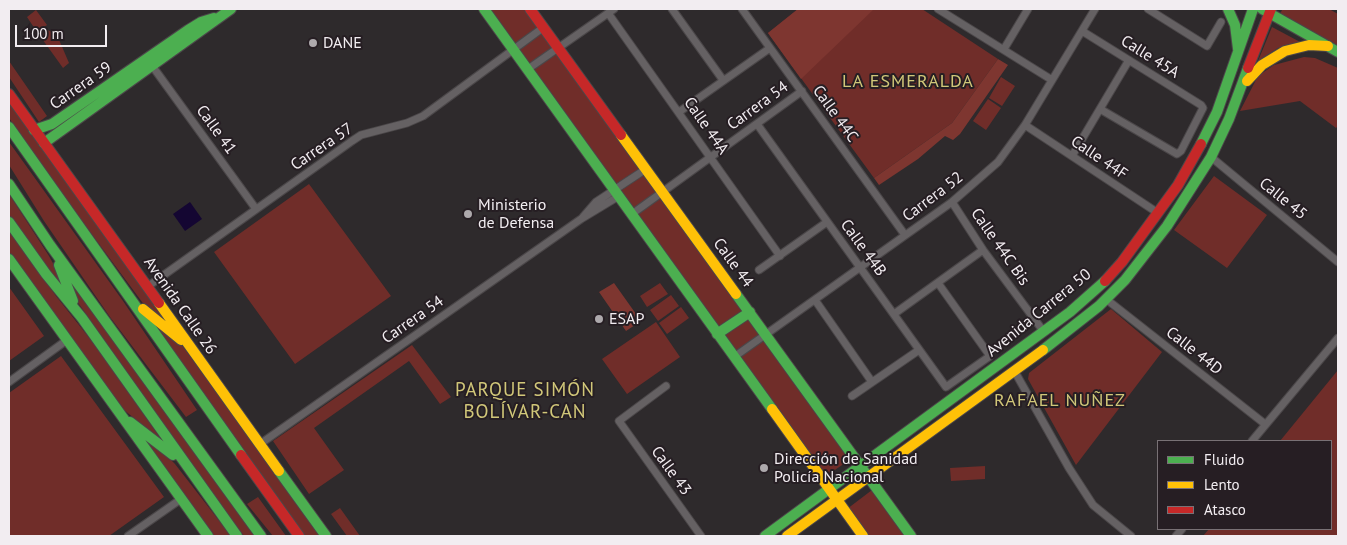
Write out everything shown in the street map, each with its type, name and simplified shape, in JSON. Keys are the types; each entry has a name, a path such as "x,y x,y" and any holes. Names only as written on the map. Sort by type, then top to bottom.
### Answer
{"main road":[{"name":"Carrera 59","path":"44,143 231,9"},
{"path":"484,9 863,536"},
{"name":"Calle 44","path":"530,9 911,536"},
{"path":"1228,9 1236,34 1238,54"},
{"name":"Avenida Carrera 50","path":"764,536 1044,332 1092,294 1122,262 1178,185 1209,128 1254,9"},
{"path":"1268,10 1338,52"},
{"name":"Avenida Carrera 50","path":"787,536 1015,372 1106,299 1126,280 1167,226 1211,157 1243,86 1268,10"},
{"name":"Carrera 59","path":"34,130 58,120 195,25 220,17"},
{"path":"1243,86 1262,65 1285,51 1309,45 1328,46"},
{"name":"Avenida Calle 26","path":"9,94 326,536"},
{"path":"9,126 298,536"},
{"path":"9,184 50,245 260,536"},
{"path":"9,222 46,274 82,318 237,536"},
{"path":"50,245 82,318"},
{"path":"9,259 208,536"},
{"path":"128,295 192,350"},
{"path":"717,334 750,312"},
{"path":"118,412 169,451 192,473"}],"street":[{"path":"672,9 723,80"},
{"name":"Calle 44C","path":"742,9 906,235"},
{"path":"938,9 1052,80"},
{"path":"1004,49 1028,9"},
{"name":"Carrera 52","path":"734,357 952,202 998,162 1025,125 1095,9"},
{"path":"1148,9 1207,46 1221,22"},
{"path":"528,69 611,11"},
{"name":"Calle 44A","path":"611,11 780,256"},
{"name":"Carrera 57","path":"147,286 356,138 407,123 423,116 544,28"},
{"name":"Calle 45A","path":"1082,31 1203,108 1181,151 1177,154 1100,109"},
{"path":"679,112 770,48"},
{"path":"1072,156 1130,60"},
{"name":"Calle 41","path":"153,66 256,209"},
{"name":"Carrera 54","path":"632,214 802,91"},
{"name":"Calle 44B","path":"757,124 946,388"},
{"name":"Calle 44F","path":"1025,125 1158,213"},
{"name":"Calle 45","path":"1211,157 1338,262"},
{"name":"Carrera 54","path":"260,444 581,219 617,193 646,168"},
{"name":"Calle 44C Bis","path":"952,202 984,250 1044,332"},
{"path":"759,270 828,222"},
{"path":"894,314 984,250"},
{"name":"Avenida Carrera 50","path":"938,283 990,356 946,388"},
{"name":"Calle 44D","path":"1106,299 1265,424"},
{"path":"815,300 872,382"},
{"path":"1253,440 1338,338"},
{"path":"9,382 67,340"},
{"path":"852,396 919,350"},
{"path":"1015,372 1093,505 1131,536"},
{"name":"Calle 43","path":"666,386 619,419 701,536"},
{"path":"128,536 181,498"}],"shaded area":[{"path":"489,9 525,9 851,459 826,476"},
{"path":"798,9 922,9 998,59 952,123 874,178 768,33"},
{"path":"798,9 874,9 801,79 768,33"},
{"path":"1280,9 1329,9 1338,14 1338,49 1280,14 1282,10"},
{"path":"36,10 47,25 37,32 27,17"},
{"path":"1272,27 1302,43 1278,48 1258,61"},
{"path":"48,30 57,35 69,63 63,68 40,36"},
{"path":"1304,57 1315,58 1338,68 1338,126 1336,128 1300,101 1240,111 1258,76 1274,65"},
{"path":"998,59 1008,65 960,134 953,140 945,136 918,159 879,185 874,178 952,123"},
{"path":"9,61 47,116 39,122 9,77"},
{"path":"1001,77 1015,86 1002,106 989,98"},
{"path":"988,99 1001,108 986,130 973,121"},
{"path":"9,103 171,328 148,310 56,186 9,118"},
{"path":"9,142 123,301 197,410 186,417 110,317 44,221 9,165"},
{"path":"1214,176 1267,215 1227,268 1174,230"},
{"path":"309,184 391,296 295,364 214,252"},
{"path":"9,194 49,256 61,278 64,292 9,215"},
{"path":"190,202 202,219 185,231 173,214"},
{"path":"9,230 56,296 98,349 163,442 118,405 9,253"},
{"path":"67,273 256,536 244,536 223,508 74,297"},
{"path":"614,283 641,321 626,331 599,292"},
{"path":"660,283 668,294 647,307 640,296"},
{"path":"9,287 44,336 9,361"},
{"path":"671,295 679,306 658,321 650,310"},
{"path":"681,307 689,318 667,334 659,323"},
{"path":"1111,309 1162,352 1076,465 1028,379 1029,373"},
{"path":"148,319 182,345 320,536 303,536"},
{"path":"656,322 680,357 627,394 602,359"},
{"path":"412,345 451,397 440,404 409,361 314,428 344,470 309,494 273,441"},
{"path":"61,356 164,497 109,536 9,536 9,393"},
{"path":"1338,370 1338,536 1203,536 1208,530 1332,530 1332,440 1281,440"},
{"path":"136,430 157,446 175,464 231,536 213,536"},
{"path":"985,466 985,479 951,481 950,468"},
{"path":"872,490 905,536 867,536 847,509"},
{"path":"258,497 286,536 273,536 247,504"},
{"path":"340,508 360,536 347,536 331,514"}],"traffic: fast":[{"path":"44,143 231,9"},
{"path":"484,9 772,409"},
{"path":"1228,9 1235,25 1238,49"},
{"path":"1201,144 1217,112 1253,9"},
{"path":"1262,9 1338,52"},
{"path":"34,130 52,124 188,30 201,22 214,18"},
{"path":"1043,350 1099,306 1125,280 1167,226 1211,157 1229,119 1248,68"},
{"path":"9,127 241,455"},
{"path":"9,184 50,245 261,536"},
{"path":"9,222 46,274 82,318 237,536"},
{"path":"9,259 208,536"},
{"path":"59,265 73,301"},
{"path":"765,536 1070,312 1105,281"},
{"path":"736,294 911,536"},
{"path":"717,334 750,312"},
{"path":"130,422 173,455"},
{"path":"279,471 326,536"}],"traffic: slow":[{"path":"1247,81 1262,65 1285,51 1309,45 1328,46"},
{"path":"621,135 736,294"},
{"path":"159,303 279,471"},
{"path":"143,309 181,340"},
{"path":"787,536 1043,350"},
{"path":"772,409 863,536"}],"traffic: jam":[{"path":"530,9 621,135"},
{"path":"1248,68 1271,9"},
{"path":"9,94 159,303"},
{"path":"1105,281 1122,262 1178,185 1201,144"},
{"path":"241,455 299,536"}],"place":[{"name":"DANE","path":"313,43"},
{"name":"Ministerio de Defensa","path":"468,214"},
{"name":"ESAP","path":"599,319"},
{"name":"Dirección de Sanidad Policía Nacional","path":"764,468"}],"district":[{"name":"LA ESMERALDA","path":"908,82"},
{"name":"RAFAEL NUÑEZ","path":"1060,401"},
{"name":"PARQUE SIMÓN BOLÍVAR-CAN","path":"525,402"}]}
